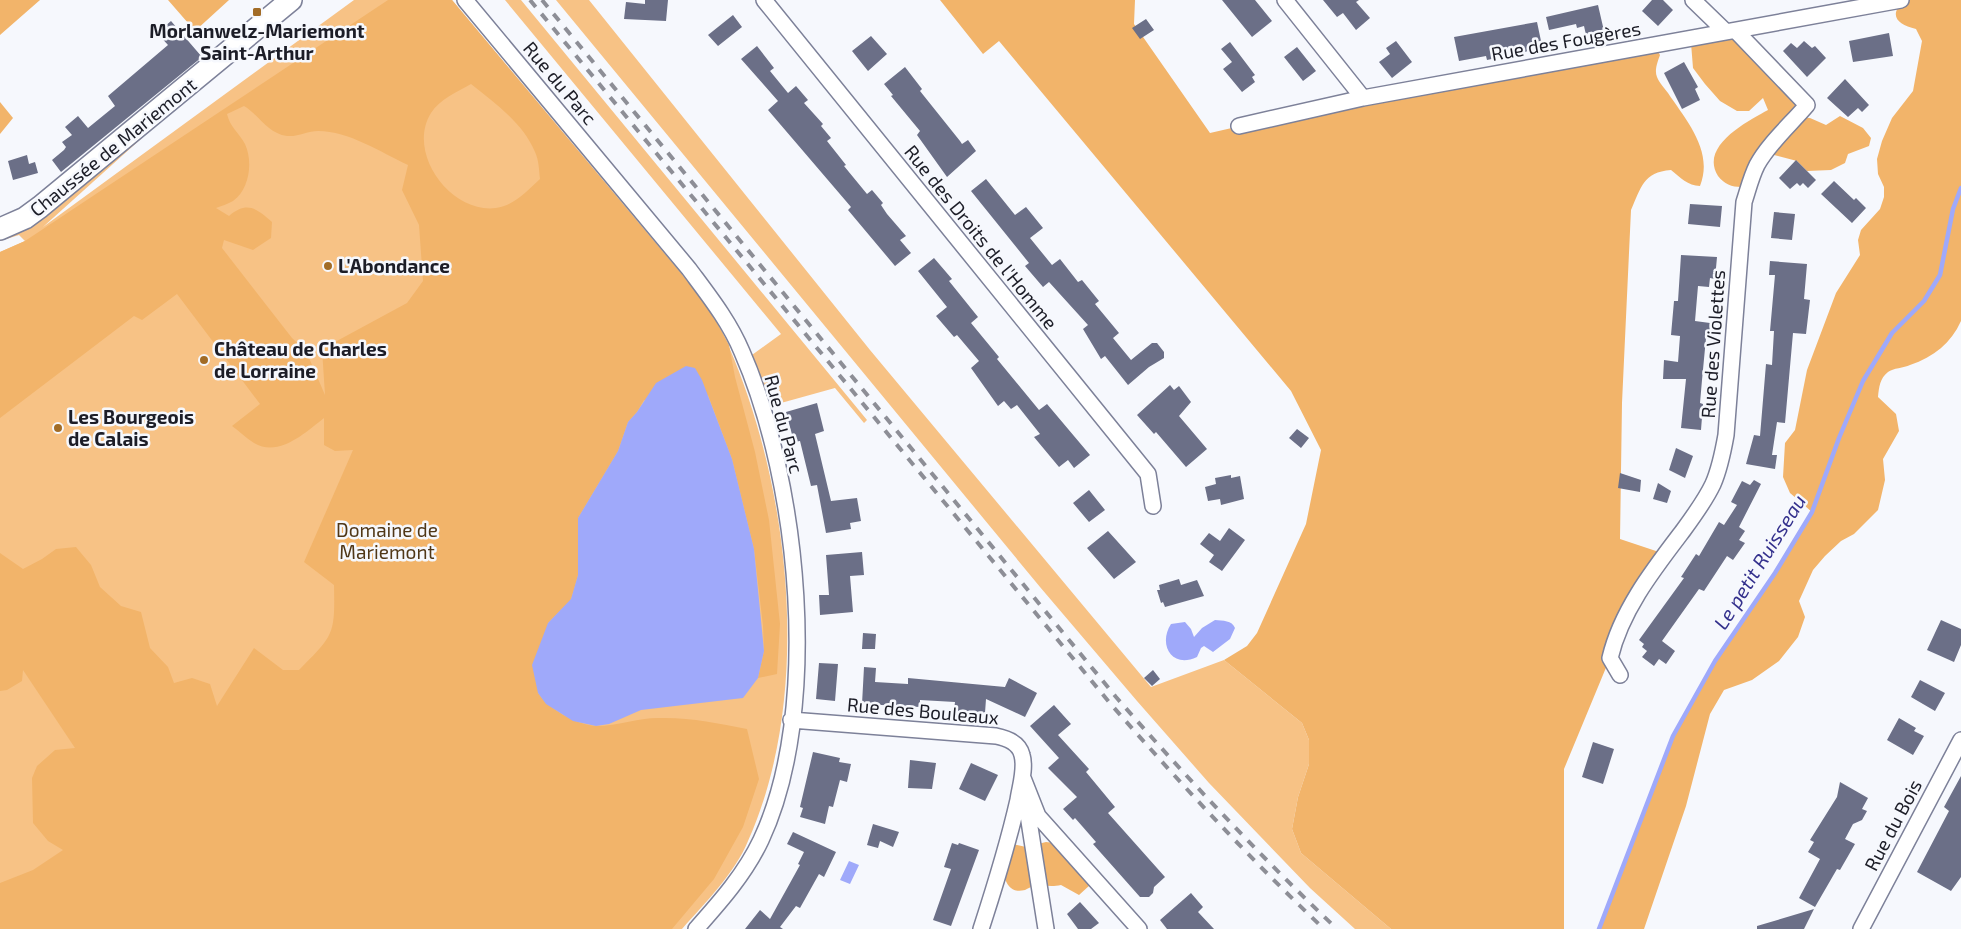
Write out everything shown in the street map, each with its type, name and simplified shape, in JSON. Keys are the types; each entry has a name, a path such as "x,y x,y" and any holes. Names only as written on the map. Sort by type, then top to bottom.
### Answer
{"street":[{"name":"Chaussée de Mariemont","path":"0,229 25,218 40,207 291,0"},
{"name":"Rue du Parc","path":"465,0 689,269 721,312 742,352 763,408 782,489 796,599 797,646 792,720 783,776 761,840 724,898 696,929"},
{"name":"Rue des Droits de l'Homme","path":"764,0 1148,474 1153,506"},
{"path":"1285,0 1363,98"},
{"path":"1693,0 1731,31"},
{"name":"Rue des Fougères","path":"1239,126 1363,98 1901,0"},
{"name":"Rue des Violettes","path":"1620,675 1610,658 1616,635 1660,561 1704,498 1721,465 1726,436 1744,202 1750,183 1757,164 1808,105 1731,31"},
{"name":"Rue des Bouleaux","path":"792,720 1005,738 1013,742 1022,755 1022,777 1009,838 982,929"},
{"name":"Rue du Bois","path":"1861,929 1961,740"},
{"name":"Rue des Bouleaux","path":"1022,777 1038,816 1138,929"},
{"path":"1022,777 1046,929"}],"green space":[{"path":"0,0 40,0 0,35"},
{"path":"168,0 229,0 195,31"},
{"name":"Domaine de Mariemont","path":"295,0 43,227 354,0 452,0 708,307 727,342 750,403 767,464 779,528 786,593 787,659 781,723 768,784 748,841 735,865 719,887 682,929 0,929 0,252 25,241 19,235 0,241 0,229"},
{"name":"Domaine de Mariemont","path":"388,0 452,0 708,307 729,345 735,377 755,452 769,520 780,624 777,674 758,678 764,651 754,549 732,459 708,395 644,400 628,422 618,451 578,518 578,575 571,600 548,623 538,693 549,705 564,715 580,723 597,726 650,718 681,718 747,729 759,779 743,827 714,879 672,929 0,929 0,883 33,870 63,850 48,841 33,823 32,778 37,766 55,750 75,748 23,670 22,681 7,690 0,691 0,553 23,569 56,549 76,547 91,565 100,587 121,606 141,612 150,648 168,667 174,683 192,678 210,684 217,706 254,648 283,670 299,670 326,641 333,625 334,585 304,562 353,450 335,451 324,445 324,418 301,436 273,447 263,447 254,443 232,426 260,404 177,294 142,320 134,316 0,418 0,252 25,241","holes":["471,84 499,106 516,123 530,142 538,162 540,179 515,201 496,208 479,207 463,201 449,191 437,178 424,146 425,129 431,113 449,96","244,106 280,135 291,136 318,131 341,134 408,165 402,190 419,225 423,281 407,303 322,349 325,395 306,351 292,338 222,248 224,240 253,250 271,238 272,222 256,210 251,208 241,209 229,216 216,208 233,201 239,196 246,182 249,158 245,144 230,123 227,114"]},
{"path":"505,0 521,0 867,420 864,423 835,388 763,408 745,360 781,334"},
{"path":"556,0 589,0 870,350 1151,687 1224,660 1302,723 1309,740 1309,764 1298,797 1292,829 1301,853 1391,929 1355,929 1310,888 1209,783 1040,587"},
{"path":"940,0 1135,0 1134,24 1210,133 1363,98 1657,50 1660,55 1656,69 1657,77 1696,136 1701,148 1703,173 1700,186 1688,183 1671,170 1654,174 1644,182 1631,210 1622,403 1620,539 1665,554 1610,658 1564,769 1564,929 1391,929 1301,853 1292,829 1298,797 1309,764 1309,740 1302,723 1224,660 1247,646 1257,633 1306,524 1321,450 1291,391 999,41 983,54"},
{"path":"1906,0 1961,0 1961,321 1947,342 1927,358 1885,374 1879,386 1878,397 1896,414 1899,431 1883,459 1885,480 1878,510 1854,534 1841,541 1813,570 1799,601 1805,617 1798,637 1779,661 1752,680 1724,690 1710,714 1686,806 1644,929 1599,929 1673,736 1715,661 1775,573 1812,512 1790,493 1783,477 1785,443 1795,430 1807,370 1836,293 1860,255 1858,240 1861,230 1880,209 1884,197 1884,187 1878,174 1877,159 1882,141 1892,118 1913,91 1922,41 1916,29 1904,25 1897,18 1897,10"},
{"path":"1726,32 1796,93 1797,117 1810,118 1826,125 1840,116 1863,128 1871,138 1869,146 1848,154 1845,163 1831,170 1807,171 1797,161 1766,153 1741,187 1731,186 1723,181 1718,176 1714,165 1715,155 1720,145 1738,128 1768,110 1763,98 1749,111 1737,111 1720,101 1693,68 1691,43"},
{"path":"0,102 13,118 0,134"},
{"path":"1046,842 1054,843 1090,885 1079,895 1061,885 1035,886 1019,891 1008,885 1001,868 1013,844 1026,847"}],"water":[{"path":"686,366 695,368 702,380 732,459 754,549 764,651 758,678 743,698 641,710 609,724 596,726 573,721 546,704 538,693 532,665 548,623 571,599 578,575 578,518 618,451 628,422 656,383"},
{"path":"1215,620 1229,622 1235,628 1230,639 1213,652 1204,646 1197,657 1180,660 1169,652 1166,639 1171,624 1185,622 1191,629 1194,637 1202,628"},
{"path":"849,861 859,865 850,884 840,880"}],"building":[{"path":"645,0 668,0 666,21 624,19 626,2 645,4"},
{"path":"1222,0 1255,0 1272,21 1252,37"},
{"path":"1323,0 1359,0 1356,2 1370,18 1356,30 1343,13 1337,17"},
{"path":"1652,0 1663,0 1673,10 1658,26 1642,11"},
{"path":"1598,5 1604,31 1586,35 1584,26 1577,28 1576,24 1549,30 1546,17"},
{"path":"733,15 742,27 718,46 708,35"},
{"path":"1146,19 1154,30 1140,39 1132,28"},
{"path":"171,21 202,57 61,172 52,160 66,147 62,142 72,135 65,127 78,116 88,128 115,106 108,96 168,45 157,33"},
{"path":"1537,22 1541,41 1531,43 1533,50 1487,60 1486,56 1459,61 1454,37"},
{"path":"1889,33 1893,56 1853,62 1849,41"},
{"path":"871,36 887,54 868,71 852,51"},
{"path":"1396,41 1412,62 1392,78 1379,62 1390,54 1386,48"},
{"path":"1804,41 1812,48 1815,46 1826,58 1807,77 1783,51 1791,43 1797,48"},
{"path":"1230,42 1255,75 1252,77 1255,82 1242,92 1223,69 1232,62 1221,49"},
{"path":"757,46 774,68 770,71 788,93 796,86 808,100 804,103 823,124 821,126 831,138 827,141 846,165 844,166 867,194 872,190 883,203 881,205 887,214 906,236 900,240 911,253 895,266 848,210 851,207 768,110 778,101 741,59"},
{"path":"1297,47 1316,71 1303,81 1284,57"},
{"path":"1684,62 1698,87 1695,89 1700,100 1682,109 1664,73"},
{"path":"905,67 922,89 920,91 962,144 968,140 976,151 947,177 917,135 920,131 891,96 893,95 884,84"},
{"path":"1845,79 1869,105 1862,112 1858,108 1848,117 1827,98"},
{"path":"27,155 29,164 35,162 38,173 13,180 8,161"},
{"path":"1796,160 1816,180 1808,188 1803,183 1800,186 1797,183 1790,189 1779,178"},
{"path":"986,179 1015,215 1026,207 1043,228 1030,238 1052,265 1060,259 1078,282 1082,280 1099,301 1095,304 1119,333 1113,338 1131,360 1152,343 1157,343 1164,352 1164,358 1149,367 1128,385 1105,356 1101,359 1083,329 1088,325 1049,282 1043,287 1025,266 1029,263 971,191"},
{"path":"1834,181 1854,200 1856,198 1866,208 1852,223 1821,194"},
{"path":"1690,204 1722,206 1720,227 1688,224"},
{"path":"1774,212 1795,214 1792,240 1771,238"},
{"path":"1681,255 1717,257 1715,279 1710,278 1709,287 1698,286 1695,321 1710,323 1709,338 1706,338 1700,403 1703,404 1701,430 1681,428 1686,379 1663,379 1664,360 1678,362 1680,336 1671,335 1674,301 1678,301"},
{"path":"934,258 952,279 949,281 978,317 971,323 999,357 997,359 1039,410 1047,404 1090,455 1074,468 1068,460 1059,467 1034,437 1040,434 1017,405 1011,409 1004,401 998,406 971,368 979,361 957,335 954,337 936,316 947,307 918,271"},
{"path":"1770,261 1807,264 1804,299 1810,300 1806,334 1793,333 1785,423 1777,422 1772,455 1777,455 1775,469 1746,464 1754,435 1760,436 1766,364 1772,365 1774,331 1770,331 1775,275 1769,275"},
{"path":"1170,385 1174,390 1179,386 1191,402 1179,416 1207,449 1186,467 1156,432 1154,434 1137,415"},
{"path":"817,403 824,431 815,434 831,501 857,498 861,521 850,523 851,529 826,533 817,485 811,486 800,441 794,442 786,412"},
{"path":"1297,429 1309,438 1301,448 1289,438"},
{"path":"1676,448 1693,456 1685,478 1669,470"},
{"path":"1620,473 1641,480 1640,492 1618,488"},
{"path":"1231,475 1231,478 1240,476 1244,499 1221,505 1220,499 1208,501 1205,487 1216,484 1215,478"},
{"path":"1754,480 1761,484 1739,527 1745,531 1739,540 1745,543 1733,560 1727,556 1704,591 1699,589 1662,641 1675,651 1666,664 1659,659 1654,666 1642,657 1647,651 1642,647 1644,644 1639,640 1684,578 1681,577 1696,554 1699,556 1719,522 1724,525 1737,505 1731,502 1742,481 1750,485"},
{"path":"1658,483 1671,491 1667,503 1653,499"},
{"path":"1089,490 1105,510 1089,522 1073,503"},
{"path":"1229,528 1245,540 1222,571 1209,562 1214,555 1200,544 1209,533 1220,541"},
{"path":"1108,531 1136,562 1114,579 1087,548"},
{"path":"862,552 864,575 850,576 853,612 820,615 819,595 829,595 826,555"},
{"path":"1179,579 1181,585 1197,580 1204,596 1165,607 1163,602 1161,603 1157,590 1160,590 1159,585"},
{"path":"1941,620 1961,629 1961,645 1954,662 1927,650"},
{"path":"863,633 876,634 875,649 862,649"},
{"path":"819,663 838,664 835,701 816,699"},
{"path":"864,667 876,668 875,682 908,684 908,678 1005,687 1009,678 1037,693 1025,717 986,699 985,713 954,711 955,702 920,700 920,707 862,704"},
{"path":"1153,670 1160,679 1152,686 1144,678"},
{"path":"1920,680 1945,693 1935,711 1911,697"},
{"path":"1054,705 1071,724 1058,735 1089,769 1086,772 1115,807 1108,813 1165,877 1154,887 1153,893 1149,897 1140,897 1093,844 1096,842 1075,818 1073,820 1063,809 1077,797 1048,768 1059,758 1030,726"},
{"path":"1899,718 1916,728 1914,731 1924,736 1913,755 1887,740"},
{"path":"1593,742 1614,749 1603,784 1582,777"},
{"path":"813,752 840,758 839,762 851,764 847,782 840,780 833,807 829,806 825,824 800,817 803,808 800,807"},
{"path":"910,760 936,763 932,789 908,788"},
{"path":"971,763 998,775 985,801 959,789"},
{"path":"1961,776 1961,877 1951,891 1917,872 1949,811 1944,807"},
{"path":"1840,782 1868,798 1862,809 1867,811 1862,820 1853,824 1845,839 1855,844 1840,870 1837,869 1815,907 1799,898 1820,859 1808,852 1814,842 1810,840 1837,797"},
{"path":"873,824 899,832 893,847 880,841 878,848 867,845"},
{"path":"793,832 836,852 824,877 819,874 800,908 796,906 780,927 783,929 745,929 760,910 770,919 800,865 798,864 804,852 787,844"},
{"path":"952,843 958,845 959,843 979,850 951,926 933,920 951,869 944,867"},
{"path":"1191,893 1203,907 1198,912 1214,929 1167,929 1160,920"},
{"path":"1080,902 1099,923 1091,929 1078,929 1067,914"},
{"path":"1814,909 1804,929 1757,929 1757,926"}],"waterway":[{"name":"Le petit Ruisseau","path":"1599,929 1673,736 1715,661 1775,573 1812,512 1839,438 1863,381 1892,333 1924,301 1940,275 1953,209 1961,188"}],"railway":[{"path":"530,0 1109,702 1214,818 1324,929"},
{"path":"542,0 1116,697 1224,816 1337,929"}],"place":[{"name":"Morlanwelz-Mariemont Saint-Arthur","path":"257,12"},
{"name":"L'Abondance","path":"328,266"},
{"name":"Château de Charles de Lorraine","path":"204,360"},
{"name":"Les Bourgeois de Calais","path":"58,428"}]}
